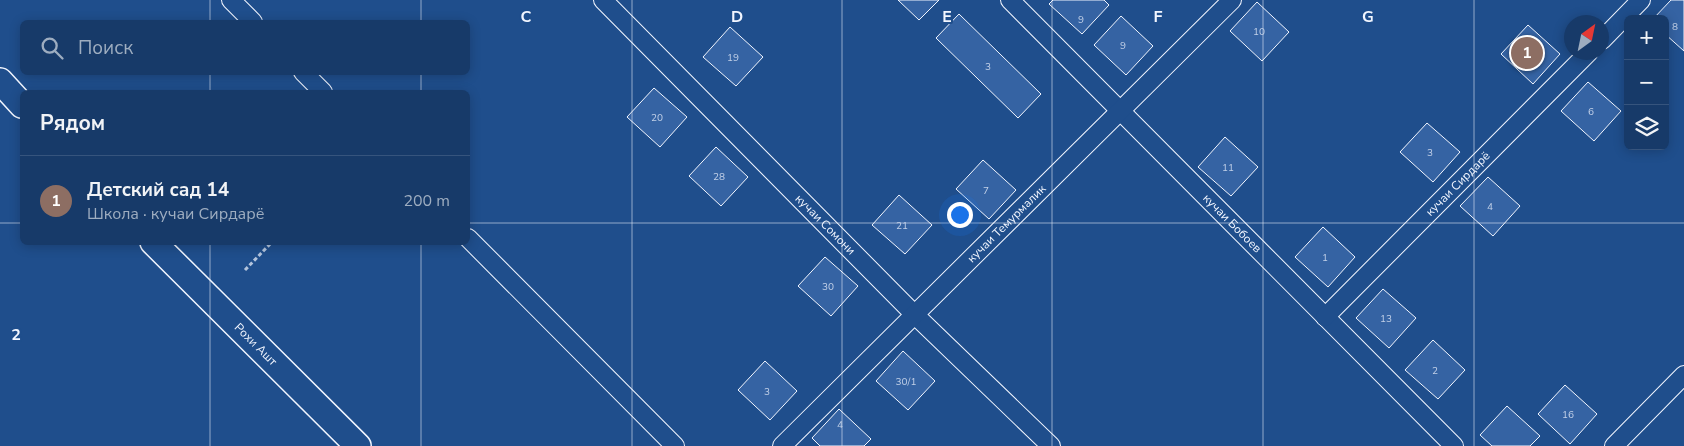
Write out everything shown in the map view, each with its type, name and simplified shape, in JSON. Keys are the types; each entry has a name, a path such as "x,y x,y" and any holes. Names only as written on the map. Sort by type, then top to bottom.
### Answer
{"main road":[{"path":"0,80 20,103"},
{"name":"Рохи Ашт","path":"155,245 358,446"}],"street":[{"path":"231,0 251,20"},
{"name":"кучаи Сомони","path":"603,0 916,314 1051,446"},
{"name":"кучаи Бобоев","path":"1010,0 1454,446"},
{"name":"кучаи Темурмалик","path":"782,446 1232,0"},
{"path":"1609,33 1641,0"},
{"name":"кучаи Сирдарё","path":"1325,317 1581,60"},
{"path":"306,75 321,90"},
{"path":"470,240 675,446"},
{"path":"1614,446 1684,375"}],"path":[{"path":"245,270 269,245"}],"building":[{"path":"898,0 939,0 919,20"},
{"path":"1053,0 1104,0 1109,5 1082,34 1049,4"},
{"path":"1671,0 1684,0 1684,51 1669,38 1669,15 1657,15"},
{"path":"1257,2 1289,32 1262,61 1230,31"},
{"path":"959,14 1041,94 1018,118 936,38"},
{"path":"1121,16 1153,46 1126,75 1094,45"},
{"path":"1528,25 1560,54 1533,84 1501,54"},
{"path":"730,27 763,57 736,86 703,57"},
{"path":"1588,82 1621,111 1594,141 1561,111"},
{"path":"654,88 687,117 660,147 627,117"},
{"path":"1427,123 1460,152 1433,182 1400,152"},
{"path":"1225,137 1258,167 1231,196 1198,167"},
{"path":"716,147 748,177 721,206 689,176"},
{"path":"983,160 1016,190 989,219 956,189"},
{"path":"1488,177 1520,206 1493,236 1460,206"},
{"path":"899,195 932,225 905,254 872,225"},
{"path":"1323,227 1355,257 1328,287 1295,257"},
{"path":"825,257 858,286 831,316 798,286"},
{"path":"1383,289 1416,318 1389,348 1356,318"},
{"path":"1433,340 1465,370 1438,399 1405,370"},
{"path":"903,351 935,381 908,410 876,381"},
{"path":"765,361 797,391 770,420 738,390"},
{"path":"1565,385 1597,414 1570,444 1538,414"},
{"path":"1507,406 1540,436 1530,446 1492,446 1480,435"},
{"path":"839,409 871,439 864,446 820,446 812,438"}],"place":[{"name":"Детский сад 14","path":"1527,53"}]}
